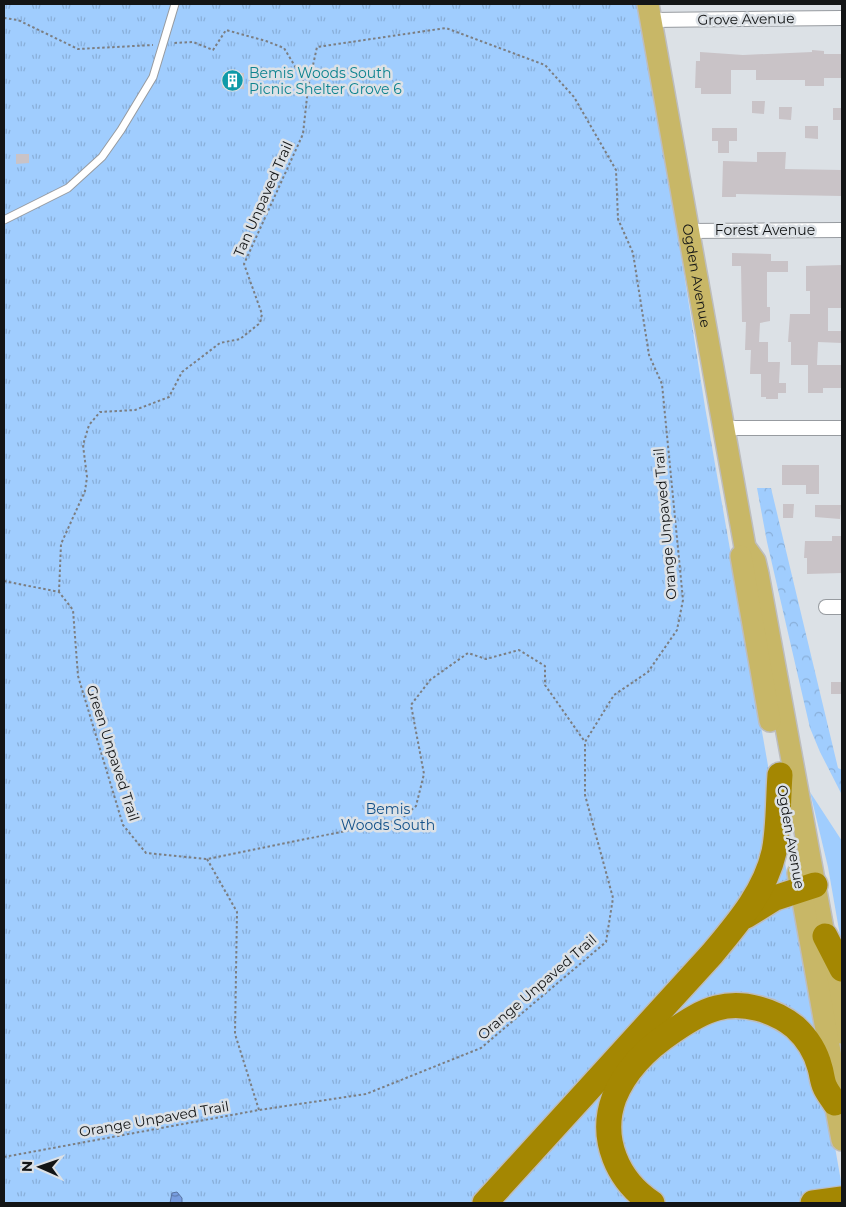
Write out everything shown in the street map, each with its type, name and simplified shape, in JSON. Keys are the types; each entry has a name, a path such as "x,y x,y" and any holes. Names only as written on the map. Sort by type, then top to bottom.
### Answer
{"highway":[{"path":"485,1203 689,980 739,921 756,897 774,853 780,775"},
{"path":"739,921 774,899 808,887"},
{"path":"825,936 842,969"},
{"path":"652,1203 640,1196 629,1184 619,1169 612,1152 609,1133 614,1099 637,1062 655,1043 698,1015 717,1008 736,1006 768,1011 784,1019 806,1038 814,1051 825,1087 835,1103"},
{"path":"814,1203 842,1199"}],"main road":[{"name":"Ogden Avenue","path":"649,12 745,547 755,561 758,574 808,887 836,1085 835,1103 841,1134"},
{"name":"Ogden Avenue","path":"745,547 740,558 780,775 808,887 825,936 842,1033"}],"street":[{"name":"Grove Avenue","path":"649,12 842,18"},
{"name":"Forest Avenue","path":"688,231 842,230"},
{"path":"725,428 842,428"},
{"path":"826,607 842,607"}],"lane":[{"path":"4,220 68,188 102,157 153,78 175,4"}],"path":[{"path":"4,18 18,20 78,49 194,42 213,50 226,30 284,48 308,88"},
{"name":"Orange Unpaved Trail","path":"4,1157 258,1110 366,1094 481,1048 606,942 613,898 585,795 585,742 614,695 648,672 677,630 683,600 662,384 649,356 633,253 618,219 616,170 574,97 545,64 446,28 318,47 308,88"},
{"name":"Tan Unpaved Trail","path":"58,592 61,544 85,491 86,477 83,444 89,426 100,412 135,410 169,397 182,372 220,343 240,339 260,323 262,314 244,264 303,134 308,88"},
{"path":"4,581 58,592"},
{"name":"Green Unpaved Trail","path":"58,592 73,610 78,676 123,825 146,853 207,859 400,820 416,806 424,774 411,706 430,680 468,654 486,659 519,650 544,666 545,685 585,742"},
{"path":"207,859 237,912 235,1034 258,1110"}],"green space":[{"name":"Bemis Woods South","path":"4,4 637,4 672,197 705,407 842,1187 842,1203 4,1203"},
{"path":"757,488 771,488 838,768 842,770 842,795 810,728 767,542"},
{"path":"810,792 842,841 842,947 828,867"}],"water":[{"path":"177,1192 182,1198 182,1203 170,1203 172,1193"}],"building":[{"path":"812,50 824,51 824,54 842,54 842,78 824,78 824,86 805,86 805,80 756,80 756,70 731,70 731,94 701,94 701,88 695,88 696,61 700,61 700,52 743,55 812,52"},
{"name":"Bemis Woods South Picnic Shelter Grove 6","path":"223,72 244,73 244,89 222,88"},
{"path":"752,101 765,101 764,114 752,113"},
{"path":"779,107 792,107 791,120 779,119"},
{"path":"833,108 842,108 842,120 833,120"},
{"path":"805,126 818,126 818,139 805,138"},
{"path":"712,128 737,128 737,141 729,141 729,153 718,153 718,141 712,141"},
{"path":"757,152 786,152 785,169 842,170 842,196 736,194 736,197 722,197 723,161 757,162"},
{"path":"16,154 29,154 29,163 16,164"},
{"path":"732,253 771,254 771,261 788,261 788,272 767,272 767,307 770,307 770,321 760,323 759,342 768,342 768,362 780,362 779,383 786,383 786,393 778,393 778,399 761,397 761,374 750,374 751,350 745,350 746,322 742,322 741,266 732,266"},
{"path":"842,265 842,308 828,308 828,331 842,331 842,343 818,342 817,365 842,365 842,388 823,388 823,393 808,393 808,365 791,365 791,342 788,342 790,314 810,314 810,291 806,291 806,266"},
{"path":"782,465 819,465 819,494 806,494 806,485 782,485"},
{"path":"783,504 794,504 793,518 783,518"},
{"path":"815,505 841,505 840,519 815,517"},
{"path":"832,536 842,536 842,573 807,574 807,558 804,558 805,541 832,541"},
{"path":"831,682 842,682 842,694 831,694"}],"place":[{"name":"Bemis Woods South Picnic Shelter Grove 6","path":"233,81"}]}
